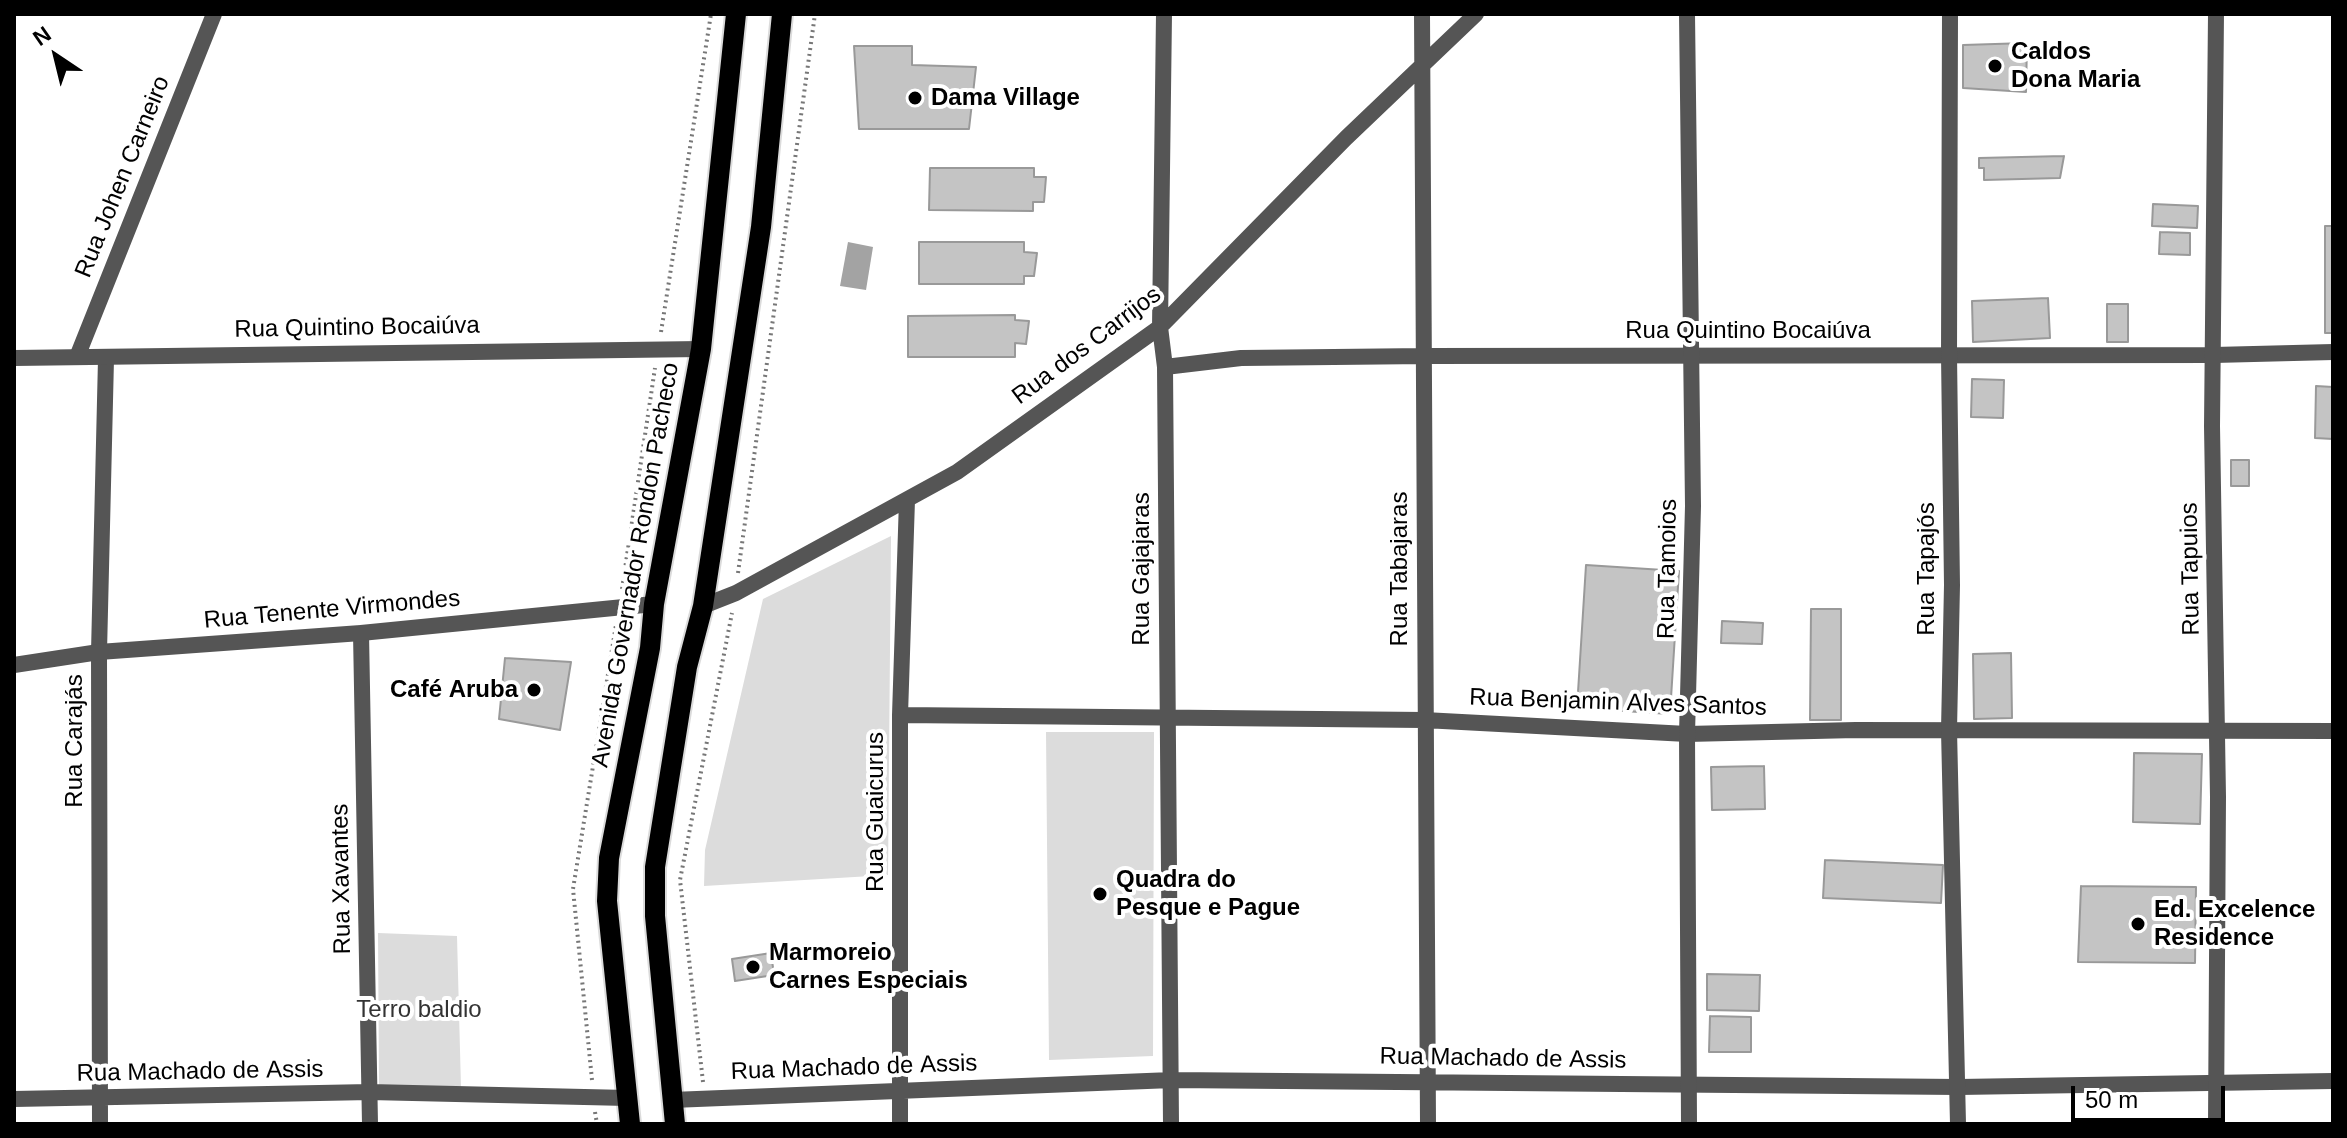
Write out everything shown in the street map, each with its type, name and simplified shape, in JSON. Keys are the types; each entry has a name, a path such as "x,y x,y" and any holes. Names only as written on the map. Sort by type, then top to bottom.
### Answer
{"main road":[{"name":"Avenida Governador Rondon Pacheco","path":"630,1124 608,919 607,876 701,349 736,14"},
{"path":"675,1124 654,876 687,667 703,606 761,227 782,14"}],"street":[{"name":"Rua Johen Carneiro","path":"77,357 214,14"},
{"name":"Rua Gajajaras","path":"1164,14 1160,327 1165,367 1171,1124"},
{"name":"Rua Tabajaras","path":"1422,14 1428,1124"},
{"name":"Rua dos Carrijos","path":"703,606 957,472 1160,327 1346,138 1476,14"},
{"name":"Rua Tamoios","path":"1687,14 1693,521 1687,734 1689,1124"},
{"name":"Rua Tapajós","path":"1950,14 1952,585 1949,730 1958,1124"},
{"name":"Rua Tapuios","path":"2216,14 2216,1124"},
{"name":"Rua Quintino Bocaiúva","path":"14,358 701,349"},
{"name":"Rua Quintino Bocaiúva","path":"1165,367 1241,358 2333,352"},
{"name":"Rua Carajás","path":"100,1124 99,652 106,359"},
{"name":"Rua Guaicurus","path":"900,1124 900,715 907,500"},
{"name":"Rua Tenente Virmondes","path":"14,665 99,652 361,633 654,604"},
{"name":"Rua Xavantes","path":"361,633 370,1124"},
{"name":"Rua Benjamin Alves Santos","path":"900,715 1424,720 1687,734 1949,730 2333,731"},
{"name":"Rua Machado de Assis","path":"672,1100 1172,1080 1959,1087 2333,1081"},
{"name":"Rua Machado de Assis","path":"14,1099 370,1092 627,1098"}],"path":[{"path":"597,1124 573,889 711,14"}],"green space":[{"path":"891,536 888,875 704,886 705,850 763,599"},
{"name":"Quadra do Pesque e Pague","path":"1046,732 1154,732 1153,1056 1049,1060"},
{"name":"Terro baldio","path":"378,933 457,936 461,1088 379,1085"}],"shaded area":[{"path":"848,242 873,247 866,290 840,286"}],"building":[{"name":"Caldos Dona Maria","path":"2027,43 2026,92 1963,88 1963,45"},
{"name":"Dama Village","path":"854,46 912,46 912,65 976,67 969,129 859,129"},
{"path":"2064,156 2060,178 1984,180 1984,168 1979,168 1979,158"},
{"path":"930,168 1034,168 1034,177 1046,177 1044,202 1033,202 1033,211 929,210"},
{"path":"2153,204 2198,206 2197,228 2152,226"},
{"path":"2325,226 2333,226 2333,333 2325,333"},
{"path":"2160,232 2190,233 2190,255 2159,254"},
{"path":"919,242 1024,242 1024,252 1037,253 1034,276 1024,276 1024,284 919,284"},
{"path":"2048,298 2050,338 1973,342 1972,301"},
{"path":"2107,304 2128,304 2128,342 2107,342"},
{"path":"1015,315 1015,320 1029,321 1026,344 1015,343 1015,357 908,357 908,316"},
{"path":"1972,379 2004,380 2003,418 1971,417"},
{"path":"2316,386 2333,387 2333,439 2315,438"},
{"path":"2231,460 2249,460 2249,486 2231,486"},
{"path":"1586,565 1679,571 1670,714 1577,708"},
{"path":"1811,609 1841,609 1841,720 1810,720"},
{"path":"1722,621 1763,623 1762,644 1721,643"},
{"path":"2011,653 2012,718 1974,719 1973,654"},
{"name":"Café Aruba","path":"505,658 571,662 560,730 499,719"},
{"path":"2134,753 2202,754 2200,824 2133,822"},
{"path":"1764,766 1765,809 1712,810 1711,767"},
{"path":"1825,860 1943,865 1941,903 1823,898"},
{"name":"Ed. Excelence Residence","path":"2081,886 2196,887 2195,963 2078,962"},
{"name":"Marmoreio Carnes Especiais","path":"771,953 774,975 735,981 732,959"},
{"path":"1707,974 1760,975 1759,1011 1707,1010"},
{"path":"1710,1016 1751,1017 1751,1052 1709,1052"}],"place":[{"name":"Caldos Dona Maria","path":"1995,66"},
{"name":"Dama Village","path":"915,98"},
{"name":"Café Aruba","path":"534,690"},
{"name":"Quadra do Pesque e Pague","path":"1100,894"},
{"name":"Ed. Excelence Residence","path":"2138,924"},
{"name":"Marmoreio Carnes Especiais","path":"753,967"}]}
